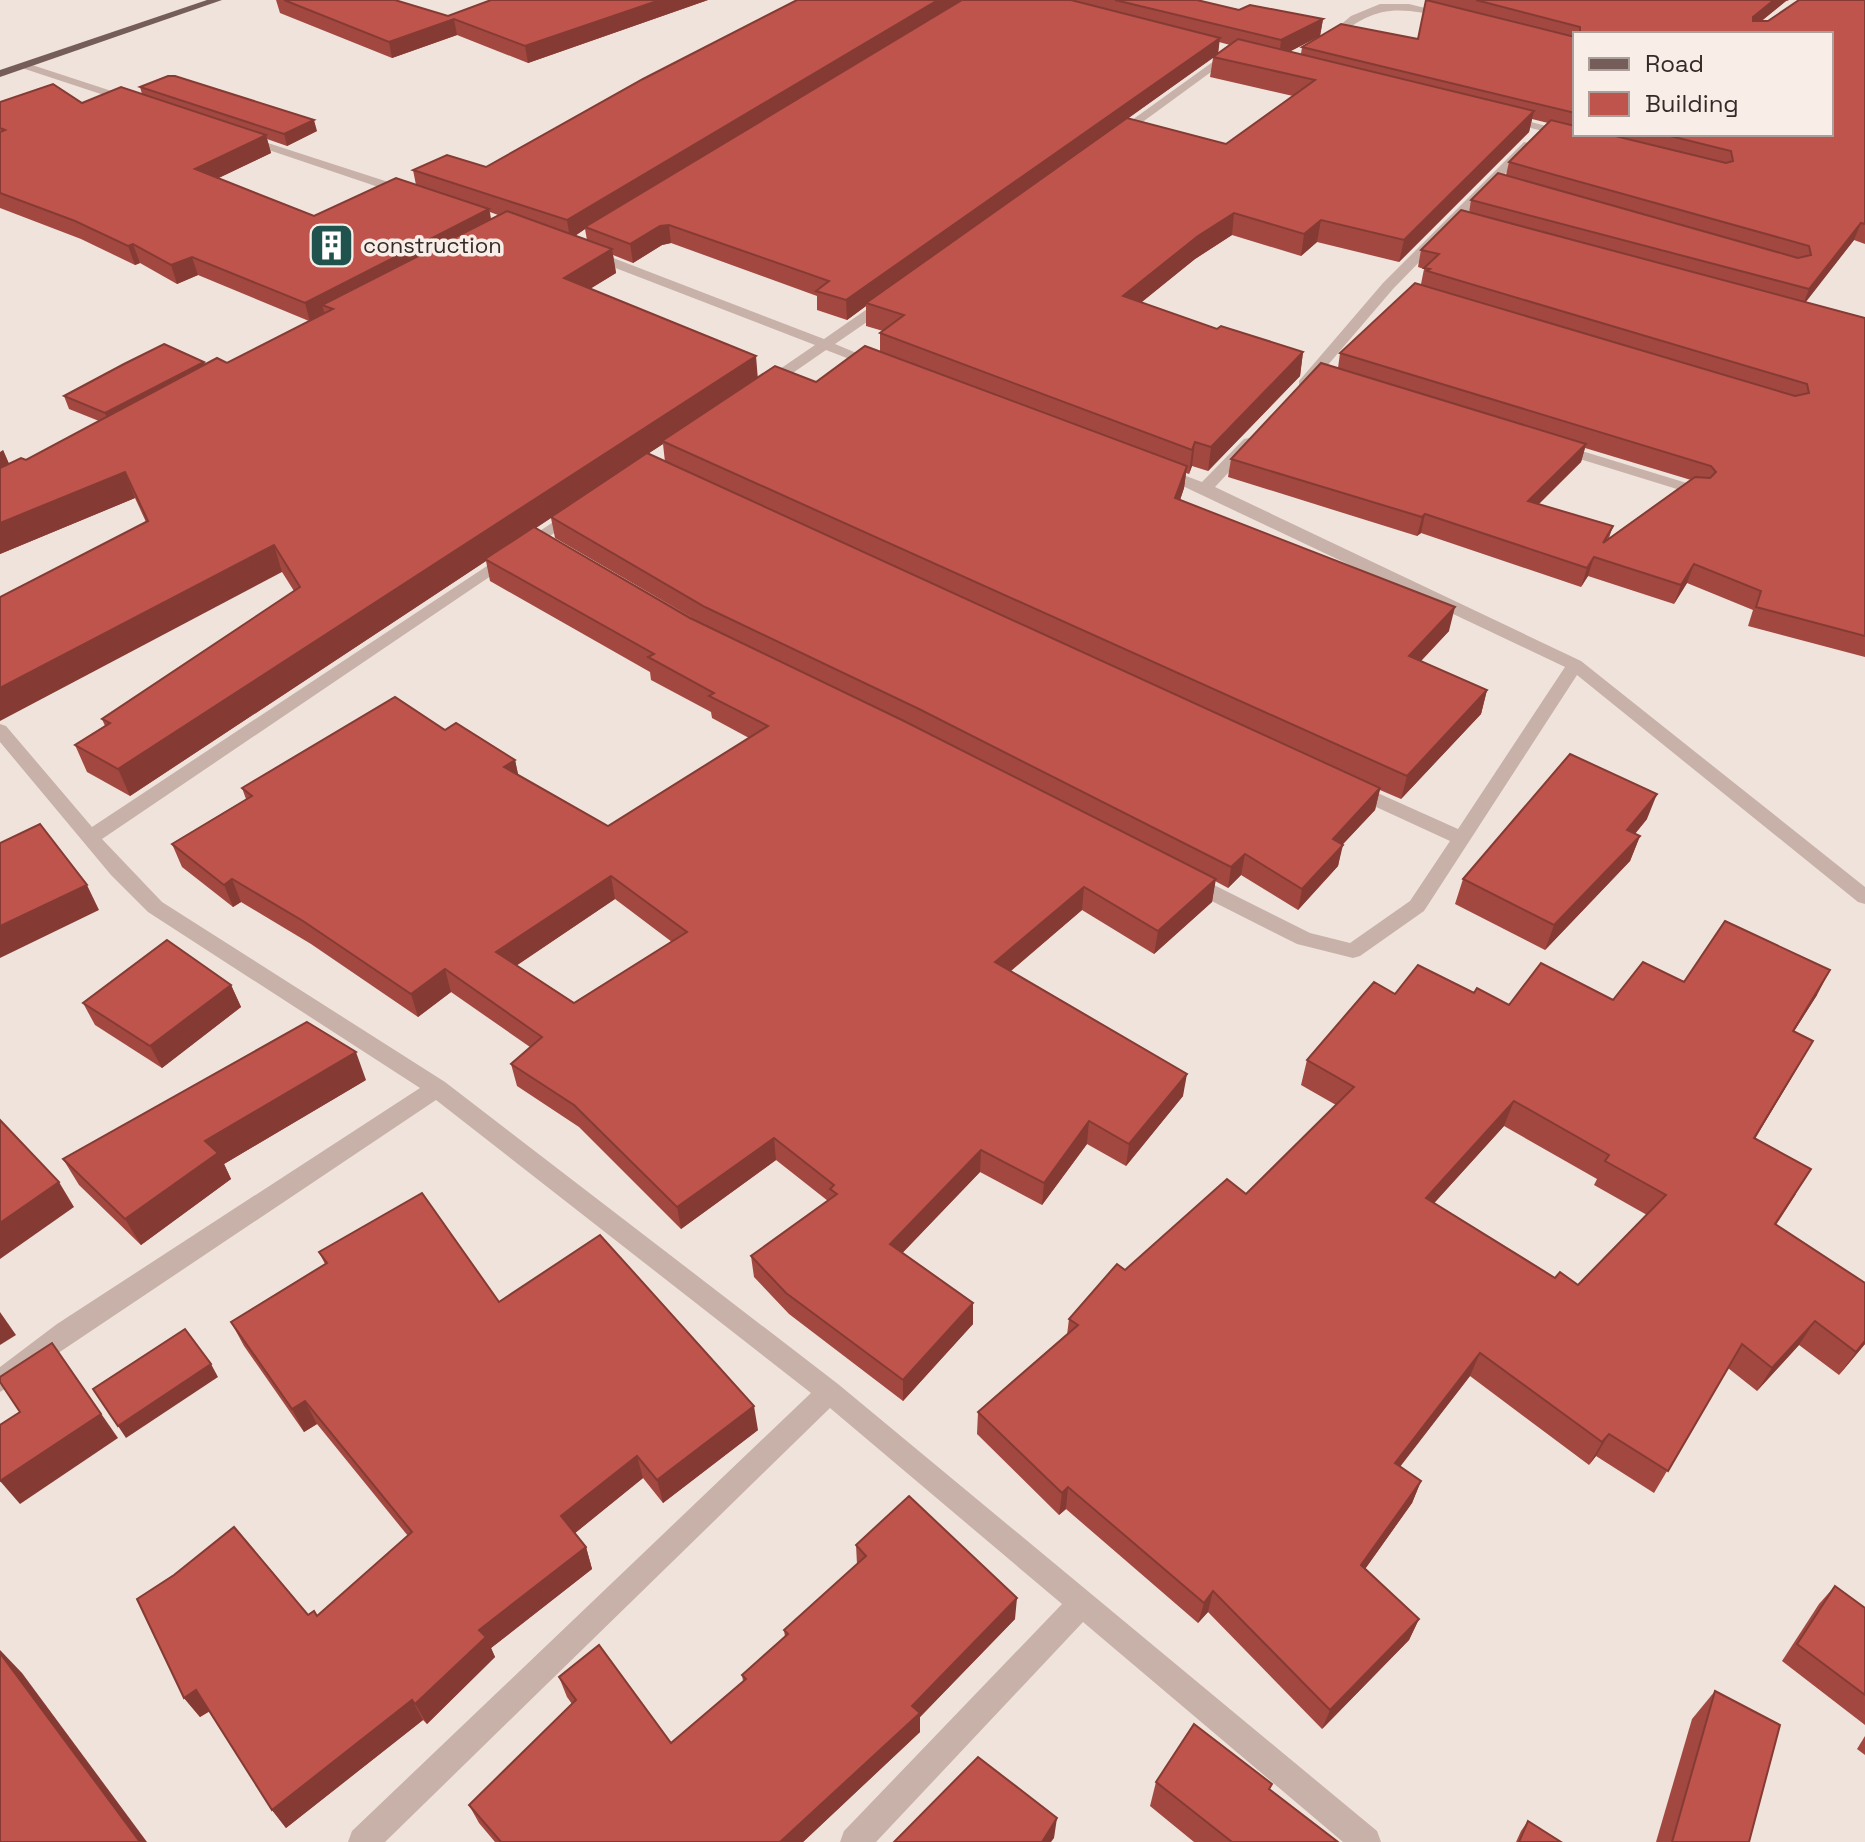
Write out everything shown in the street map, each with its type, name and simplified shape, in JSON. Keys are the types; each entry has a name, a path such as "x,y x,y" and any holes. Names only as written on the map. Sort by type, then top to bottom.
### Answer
{"main road":[{"path":"0,74 217,0"}],"street":[{"path":"1313,48 1324,42 1340,25 1376,4 1400,2 1458,18"},
{"path":"1105,145 1231,53"},
{"path":"26,66 147,106"},
{"path":"1498,117 1573,136"},
{"path":"1293,396 1322,375 1388,286 1544,128"},
{"path":"238,136 419,197"},
{"path":"1574,136 1589,140"},
{"path":"1489,181 1504,185"},
{"path":"1452,219 1467,223"},
{"path":"571,247 899,373"},
{"path":"1388,286 1403,290"},
{"path":"750,396 902,291"},
{"path":"1205,488 1260,430"},
{"path":"1551,446 1698,491"},
{"path":"1147,466 1205,488 1575,665 1865,897"},
{"path":"91,837 544,542 587,505"},
{"path":"1167,869 1304,939 1353,951 1417,906 1575,665"},
{"path":"0,730 155,907 437,1088 829,1392 1366,1842"},
{"path":"1344,785 1460,838"},
{"path":"0,1381 66,1332 437,1088"},
{"path":"363,1842 829,1392"},
{"path":"855,1842 1080,1605"}],"building":[{"path":"284,0 395,0 448,16 491,0 660,0 525,46 454,19 389,42"},
{"path":"797,0 938,0 567,220 413,170 447,155 486,167 643,79"},
{"path":"962,0 1071,0 1220,38 846,300 816,291 829,281 669,225 660,226 630,244 585,227"},
{"path":"1115,0 1197,0 1239,10 1250,5 1323,19 1281,40"},
{"path":"1426,0 1573,37 1573,113 1302,47 1341,24 1418,39"},
{"path":"1476,0 1774,0 1753,17 1753,21 1768,21 1799,0 1865,0 1865,224 1861,223 1809,289 1471,200 1498,173 1798,258 1811,255 1809,246 1509,162 1551,120 1573,126 1573,136 1615,136 1726,163 1733,161 1731,151 1670,136 1833,136 1833,32 1580,32 1580,27"},
{"path":"1238,39 1534,111 1404,240 1321,220 1304,234 1234,213 1198,236 1123,296 1217,329 1221,326 1303,352 1211,447 1195,442 1192,450 880,333 904,315 866,303 1127,118 1226,144 1315,80 1213,57"},
{"path":"168,76 314,120 284,134 140,87"},
{"path":"53,84 82,103 121,87 266,135 195,169 314,216 396,178 489,209 305,303 192,257 171,265 133,244 128,246 75,221 0,193 0,132 5,130 0,128 0,102"},
{"path":"1461,210 1865,318 1865,636 1756,607 1761,591 1694,564 1681,585 1594,557 1587,568 1425,514 1422,517 1231,459 1321,363 1586,444 1528,501 1613,526 1603,543 1695,477 1710,478 1716,472 1711,466 1340,353 1415,283 1795,396 1809,393 1807,384 1427,271 1430,269 1424,268 1439,254 1421,250"},
{"path":"507,211 612,249 564,278 756,356 118,769 75,745 110,723 102,719 300,587 274,545 0,688 0,597 148,521 125,472 0,523 0,468 21,458 26,460 217,358 227,363 333,309 322,305"},
{"path":"164,344 204,362 105,413 64,396 124,364"},
{"path":"865,346 1187,466 1175,498 1455,607 1409,656 1487,690 1407,776 662,441 775,366 816,382"},
{"path":"647,453 1380,788 1333,839 1343,845 1302,889 1245,854 1231,867 919,709 705,607 551,517"},
{"path":"534,527 690,618 904,721 1216,879 1158,931 1084,887 995,962 1187,1074 1129,1144 1089,1121 1044,1183 981,1150 890,1244 973,1303 903,1380 786,1293 751,1256 837,1194 830,1189 834,1185 774,1138 677,1207 574,1105 511,1064 542,1037 445,969 411,994 303,921 232,879 224,885 172,844 252,796 242,788 395,697 445,730 456,723 515,760 504,767 608,826 768,726 709,696 714,693 648,657 654,654 485,559","holes":["611,876 687,932 574,1003 496,952"]},
{"path":"1570,754 1657,794 1627,830 1640,836 1554,925 1463,879"},
{"path":"40,824 87,885 0,926 0,843"},
{"path":"1725,921 1830,970 1793,1031 1813,1041 1754,1138 1811,1169 1775,1224 1865,1283 1865,1341 1856,1352 1815,1321 1772,1368 1742,1344 1668,1471 1609,1434 1602,1442 1480,1353 1395,1463 1421,1481 1361,1565 1419,1619 1330,1710 1213,1591 1204,1603 1068,1487 1062,1493 978,1412 1078,1325 1069,1319 1117,1264 1125,1270 1227,1179 1246,1194 1354,1087 1307,1060 1374,982 1395,994 1418,965 1474,993 1477,988 1509,1005 1541,963 1613,1000 1643,962 1684,982","holes":["1514,1101 1609,1155 1605,1161 1666,1195 1578,1285 1560,1272 1555,1278 1426,1198"]},
{"path":"167,940 231,985 150,1046 83,1003"},
{"path":"307,1022 356,1052 205,1141 218,1153 125,1219 63,1159"},
{"path":"0,1120 59,1182 0,1223"},
{"path":"422,1193 499,1302 600,1235 754,1406 657,1480 637,1456 561,1516 586,1547 479,1630 486,1637 415,1704 412,1700 272,1810 196,1690 184,1698 137,1599 174,1575 234,1527 308,1615 314,1611 317,1616 412,1532 305,1401 292,1409 231,1322 327,1263 319,1252"},
{"path":"185,1329 211,1364 118,1426 93,1389"},
{"path":"52,1343 101,1414 0,1481 0,1425 20,1412 0,1382 0,1377"},
{"path":"909,1496 1017,1598 912,1706 920,1713 780,1842 501,1842 469,1805 576,1700 559,1677 599,1645 671,1743 746,1679 742,1675 788,1634 784,1630 866,1556 856,1545"},
{"path":"1835,1586 1865,1608 1865,1695 1797,1644"},
{"path":"0,1653 140,1842 0,1842"},
{"path":"1715,1691 1780,1725 1749,1842 1672,1842"},
{"path":"1194,1724 1272,1784 1269,1789 1338,1842 1232,1842 1156,1782"},
{"path":"978,1757 1057,1818 1042,1842 894,1842"},
{"path":"1528,1821 1561,1842 1519,1842"}],"place":[{"name":"construction","path":"332,245"}]}
